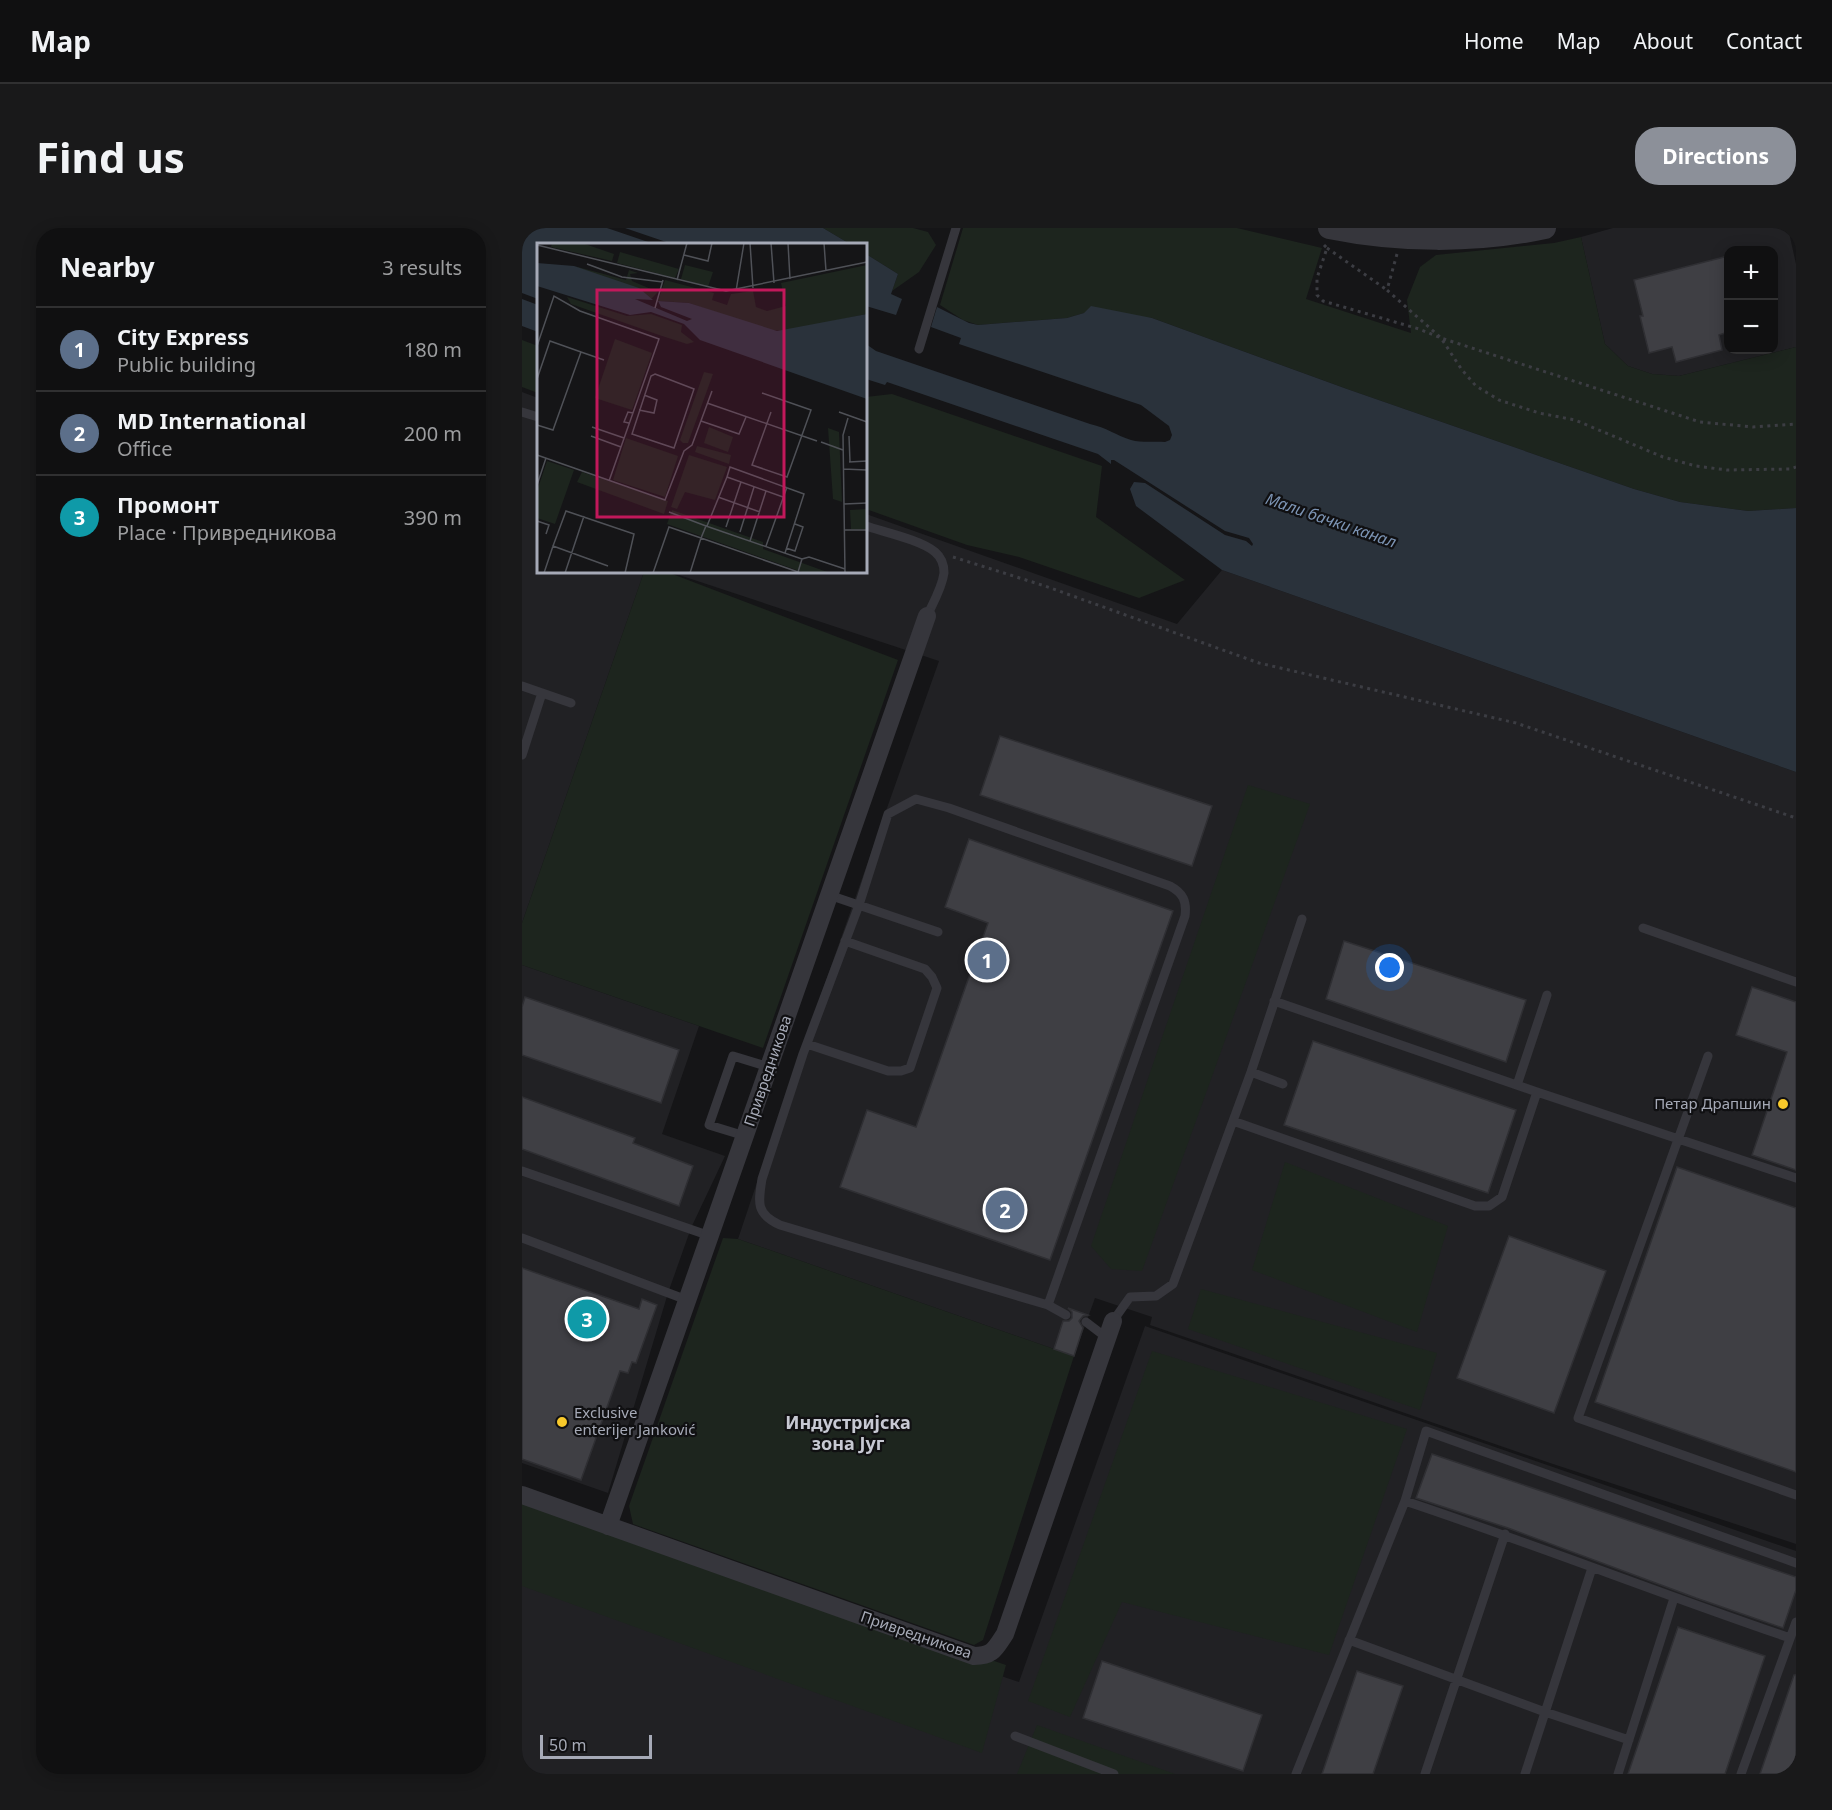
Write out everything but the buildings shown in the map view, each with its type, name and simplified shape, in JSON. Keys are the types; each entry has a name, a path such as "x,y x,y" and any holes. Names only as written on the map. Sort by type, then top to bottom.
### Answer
{"street":[{"path":"1326,239 1402,237 1545,228"},
{"name":"Привредникова","path":"608,1526 927,616"},
{"name":"Привредникова","path":"522,1495 974,1656 986,1656 995,1649 1005,1634 1110,1330"}],"lane":[{"path":"919,349 956,228"},
{"path":"522,411 537,417"},
{"path":"867,526 923,545 936,552 943,563 944,573 927,616"},
{"path":"522,686 571,703"},
{"path":"522,755 542,693"},
{"path":"1048,1305 1185,916 1186,905 1180,891 1170,886 949,808 916,799 888,814 859,905 807,1044 762,1179 759,1200 763,1214 767,1219 780,1225 1048,1305 1066,1315"},
{"path":"829,895 938,932"},
{"path":"1086,1322 1110,1330 1131,1297 1156,1296 1173,1284 1251,1072 1302,919"},
{"path":"1643,928 1796,982"},
{"path":"807,1044 888,1071 910,1068 937,988 932,977 925,969 845,941"},
{"path":"1517,1085 1547,995"},
{"path":"1274,1001 1536,1092 1796,1178"},
{"path":"745,1136 710,1125 733,1056 769,1067"},
{"path":"1708,1056 1578,1418 1796,1495"},
{"path":"1251,1072 1283,1084"},
{"path":"1233,1121 1475,1206 1489,1206 1502,1197 1536,1092"},
{"path":"522,1171 710,1236"},
{"path":"522,1238 687,1300"},
{"path":"1296,1774 1405,1501 1426,1431 1796,1563"},
{"path":"1405,1501 1505,1534 1674,1599 1790,1638"},
{"path":"1425,1774 1505,1534"},
{"path":"1525,1774 1592,1568"},
{"path":"1618,1774 1674,1599"},
{"path":"1742,1774 1796,1622"},
{"path":"1349,1640 1545,1712 1629,1740"},
{"path":"1015,1737 1114,1774"}],"path":[{"path":"1387,290 1402,237"},
{"path":"1796,424 1753,427 1700,422 1441,338 1419,329 1323,301 1317,295 1317,278 1326,239 1441,338 1462,370 1476,386 1499,400 1539,413 1575,420 1663,457 1696,466 1727,470 1796,467"},
{"path":"936,552 1045,586 1259,663 1516,723 1796,818"}],"shaded area":[{"path":"823,228 913,228 928,232 936,245 919,272 892,291 898,274 867,255 867,243 848,243"},
{"path":"963,228 1237,228 1322,248 1306,299 1411,333 1407,300 1420,267 1436,255 1554,243 1581,237 1605,344 1628,366 1652,374 1679,376 1768,354 1778,354 1778,351 1796,347 1796,508 1748,511 1680,502 1634,489 1152,318 1084,313 1067,318 978,325 963,320 940,305"},
{"path":"1613,228 1788,228 1796,264 1796,347 1778,351 1778,246 1724,246 1724,354 1768,354 1679,376 1652,374 1628,366 1605,344 1581,237"},
{"path":"522,340 537,346 537,393 522,387"},
{"path":"522,392 537,398 537,573 644,573 522,923"},
{"path":"892,394 1102,466 1096,517 1185,580 1139,598 1019,557 967,545 867,509 867,397"},
{"path":"867,514 1177,624 1222,570 1796,772 1796,1544 1550,1463 1150,1325 1152,1317 1095,1298 1074,1356 738,1239 800,1054 939,661 673,573 867,573"},
{"path":"644,573 670,573 898,660 763,1048 522,965 522,923"},
{"path":"1248,785 1310,804 1142,1271 1111,1269 1091,1246"},
{"path":"522,965 699,1026 662,1134 725,1156 691,1228 668,1293 608,1493 522,1463"},
{"path":"1285,1162 1448,1226 1417,1332 1252,1270"},
{"path":"723,1238 738,1239 1074,1356 983,1640 974,1645 633,1524 629,1506"},
{"path":"1201,1289 1437,1353 1420,1410 1188,1329"},
{"path":"1145,1326 1796,1551 1796,1774 522,1774 522,1513 1019,1682"},
{"path":"1152,1351 1407,1429 1329,1655 1122,1602 1070,1717 1028,1701"},
{"path":"522,1500 1006,1665 982,1753 522,1586"},
{"path":"1037,1725 1175,1774 1017,1774"}],"water":[{"path":"522,228 607,228 651,243 537,243 537,299 522,293"},
{"path":"625,228 823,228 848,243 669,243"},
{"path":"867,255 898,274 891,294 902,299 896,315 867,306"},
{"path":"522,299 537,305 537,332 522,326"},
{"name":"Мали бачки канал","path":"1091,306 1152,318 1347,389 1634,489 1680,502 1748,511 1796,508 1796,772 1222,570 1136,506 1130,489 1134,482 1145,483 1225,535 1246,541 1252,546 1249,538 1225,531 1114,460 1111,460 1111,464 1098,454 887,382 885,385 867,379 867,345 876,351 1102,427 1131,440 1165,442 1170,440 1172,435 1169,426 1141,405 959,344 961,338 931,327 937,307 978,325 1067,318 1084,313"}],"place":[{"name":"City Express","path":"987,960"},
{"name":"Петар Драпшин","path":"1783,1104"},
{"name":"MD International","path":"1005,1210"},
{"name":"Промонт","path":"587,1319"},
{"name":"Exclusive enterijer Janković","path":"562,1422"}],"district":[{"name":"Индустријска зона Југ","path":"848,1433"}]}
